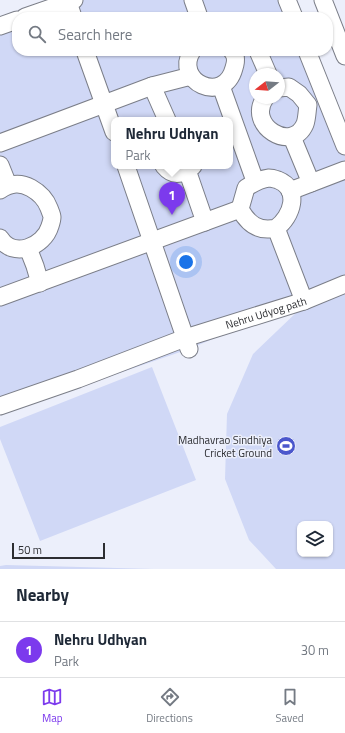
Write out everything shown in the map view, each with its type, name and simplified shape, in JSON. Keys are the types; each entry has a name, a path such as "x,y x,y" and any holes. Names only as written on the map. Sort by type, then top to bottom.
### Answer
{"street":[{"path":"193,0 197,12"},
{"path":"287,0 292,12"},
{"path":"322,0 326,12"},
{"path":"46,12 71,6"},
{"path":"0,26 12,22"},
{"path":"333,29 345,56"},
{"path":"87,56 111,124"},
{"path":"190,56 187,62 191,76 196,82 204,87 211,88 221,86 228,81 233,73 237,56"},
{"path":"260,56 265,68"},
{"path":"309,56 345,146"},
{"path":"0,143 152,86 191,76"},
{"path":"152,86 166,117"},
{"path":"221,86 232,117"},
{"path":"262,104 259,114 265,125 280,136 292,137 305,124 308,106 299,94 289,87 285,87"},
{"path":"233,120 255,181"},
{"path":"292,137 311,183"},
{"path":"0,165 4,187 23,184 37,191 47,203 52,218 48,231 42,241 28,248 14,249 3,242 0,238"},
{"path":"127,169 187,344"},
{"path":"166,169 174,173 181,174 188,169"},
{"path":"190,169 205,222"},
{"path":"290,191 345,170"},
{"path":"270,178 282,182 290,191 292,203 288,216 276,228 268,230 260,228 246,219 240,209 246,188 255,181 270,178"},
{"path":"0,297 240,209"},
{"path":"276,228 304,301"},
{"path":"28,248 40,282"},
{"name":"Nehru Udyog path","path":"0,406 187,344 304,301 345,284"}],"shaded area":[{"path":"74,0 287,0 292,12 39,12"},
{"path":"12,22 12,56 309,56 345,146 345,284 189,349 0,414 0,26"},
{"name":"Madhavrao Sindhiya Cricket Ground","path":"345,291 345,569 276,569 249,540 225,479 227,414 253,354 300,309"},
{"path":"152,367 196,480 40,541 0,439 0,427"},
{"path":"0,566 154,569 0,569"}],"place":[{"name":"Nehru Udhyan","path":"172,215"},
{"name":"Madhavrao Sindhiya Cricket Ground","path":"286,446"}]}
